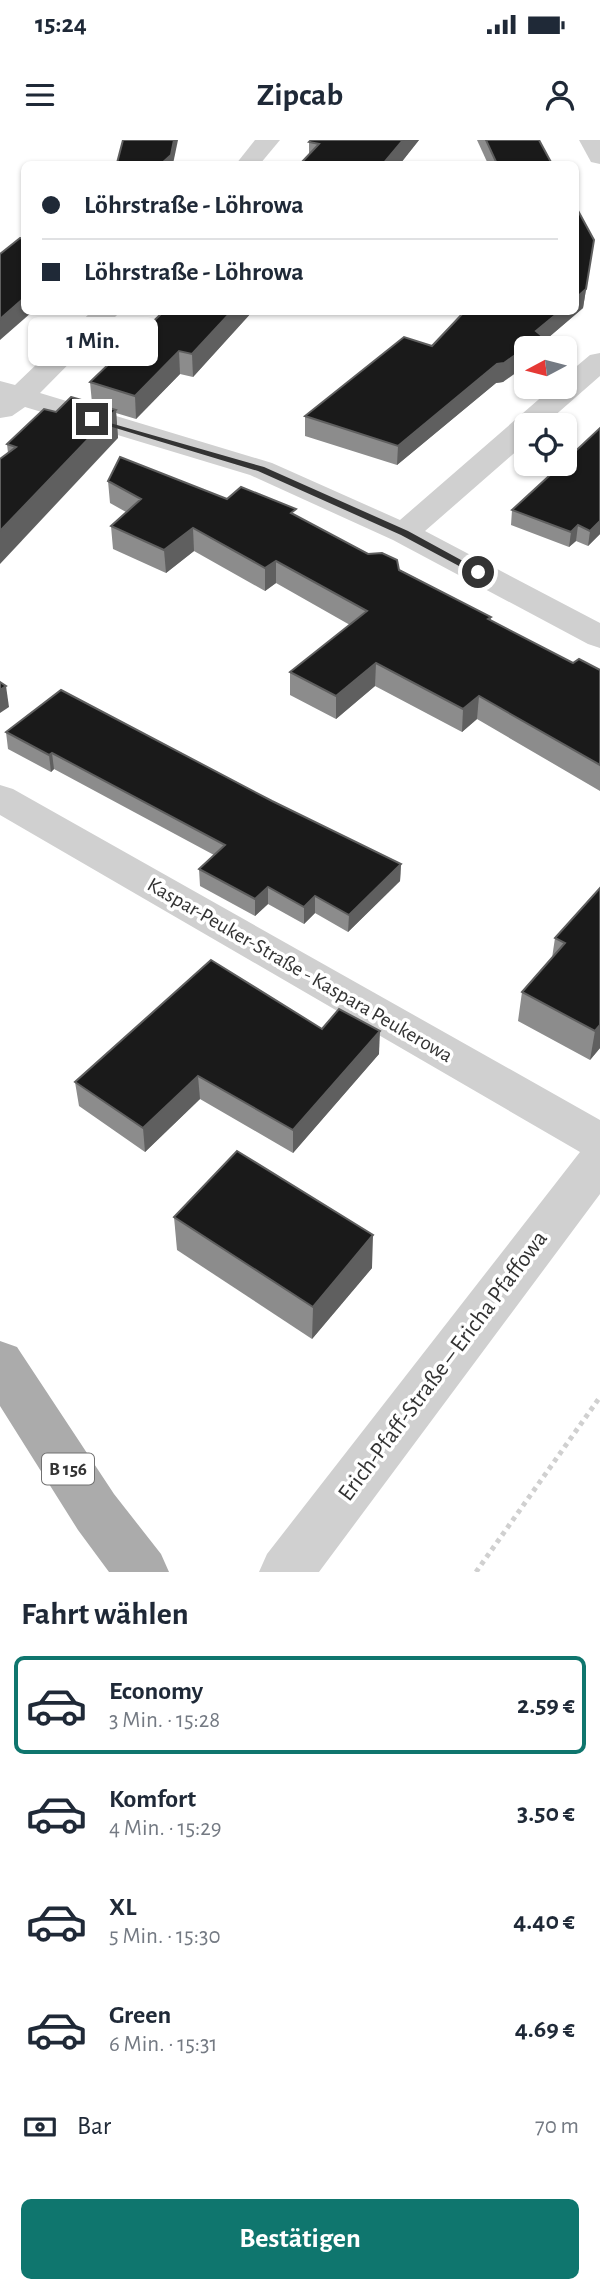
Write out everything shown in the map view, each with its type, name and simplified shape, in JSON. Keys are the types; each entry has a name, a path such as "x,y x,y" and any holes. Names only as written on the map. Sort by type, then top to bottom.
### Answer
{"main road":[{"name":"B 156","path":"0,1363 96,1512 142,1572"}],"street":[{"path":"250,161 268,140"},
{"path":"591,140 600,157"},
{"path":"7,400 103,315"},
{"path":"542,413 600,361"},
{"path":"7,400 261,469 404,533 600,637"},
{"path":"404,533 514,437"},
{"name":"Kaspar-Peuker-Straße - Kaspara Peukerowa","path":"0,798 600,1142"},
{"name":"Erich-Pfaff-Straße – Ericha Pfaffowa","path":"286,1572 600,1160"}],"path":[{"path":"476,1572 600,1397"}],"building":[{"path":"123,140 174,140 171,155 164,161 118,161"},
{"path":"403,140 386,161 303,161 319,144 309,142"},
{"path":"486,140 539,140 550,161 496,161"},
{"path":"579,212 594,240 586,289 579,295"},
{"path":"21,238 21,301 0,319 0,254"},
{"path":"160,315 228,315 192,354 179,351 135,396 90,382"},
{"path":"461,315 555,315 536,331 542,336 514,336 514,356 504,363 497,364 398,446 305,416 404,337 432,346"},
{"path":"71,397 116,410 0,531 0,459 16,447 7,444 44,409 56,412"},
{"path":"600,428 600,521 590,531 578,525 571,532 512,510 549,476 577,476 577,450"},
{"path":"120,457 227,499 241,487 296,509 291,513 368,554 382,553 397,560 399,570 491,617 488,619 573,663 579,659 600,670 600,765 479,696 463,709 376,663 336,696 290,672 367,611 276,561 265,568 193,528 164,550 111,526 141,499 108,481"},
{"path":"61,690 272,801 401,864 349,915 315,896 304,907 268,887 255,899 199,869 225,845 52,753 49,755 6,732"},
{"path":"600,888 600,1025 595,1031 522,992 565,943 555,938"},
{"path":"211,960 322,1029 339,1009 380,1031 293,1130 198,1076 143,1128 75,1082"},
{"path":"237,1151 373,1235 313,1307 174,1217"}],"route":[{"path":"92,419 261,469 404,533 478,572"}]}
